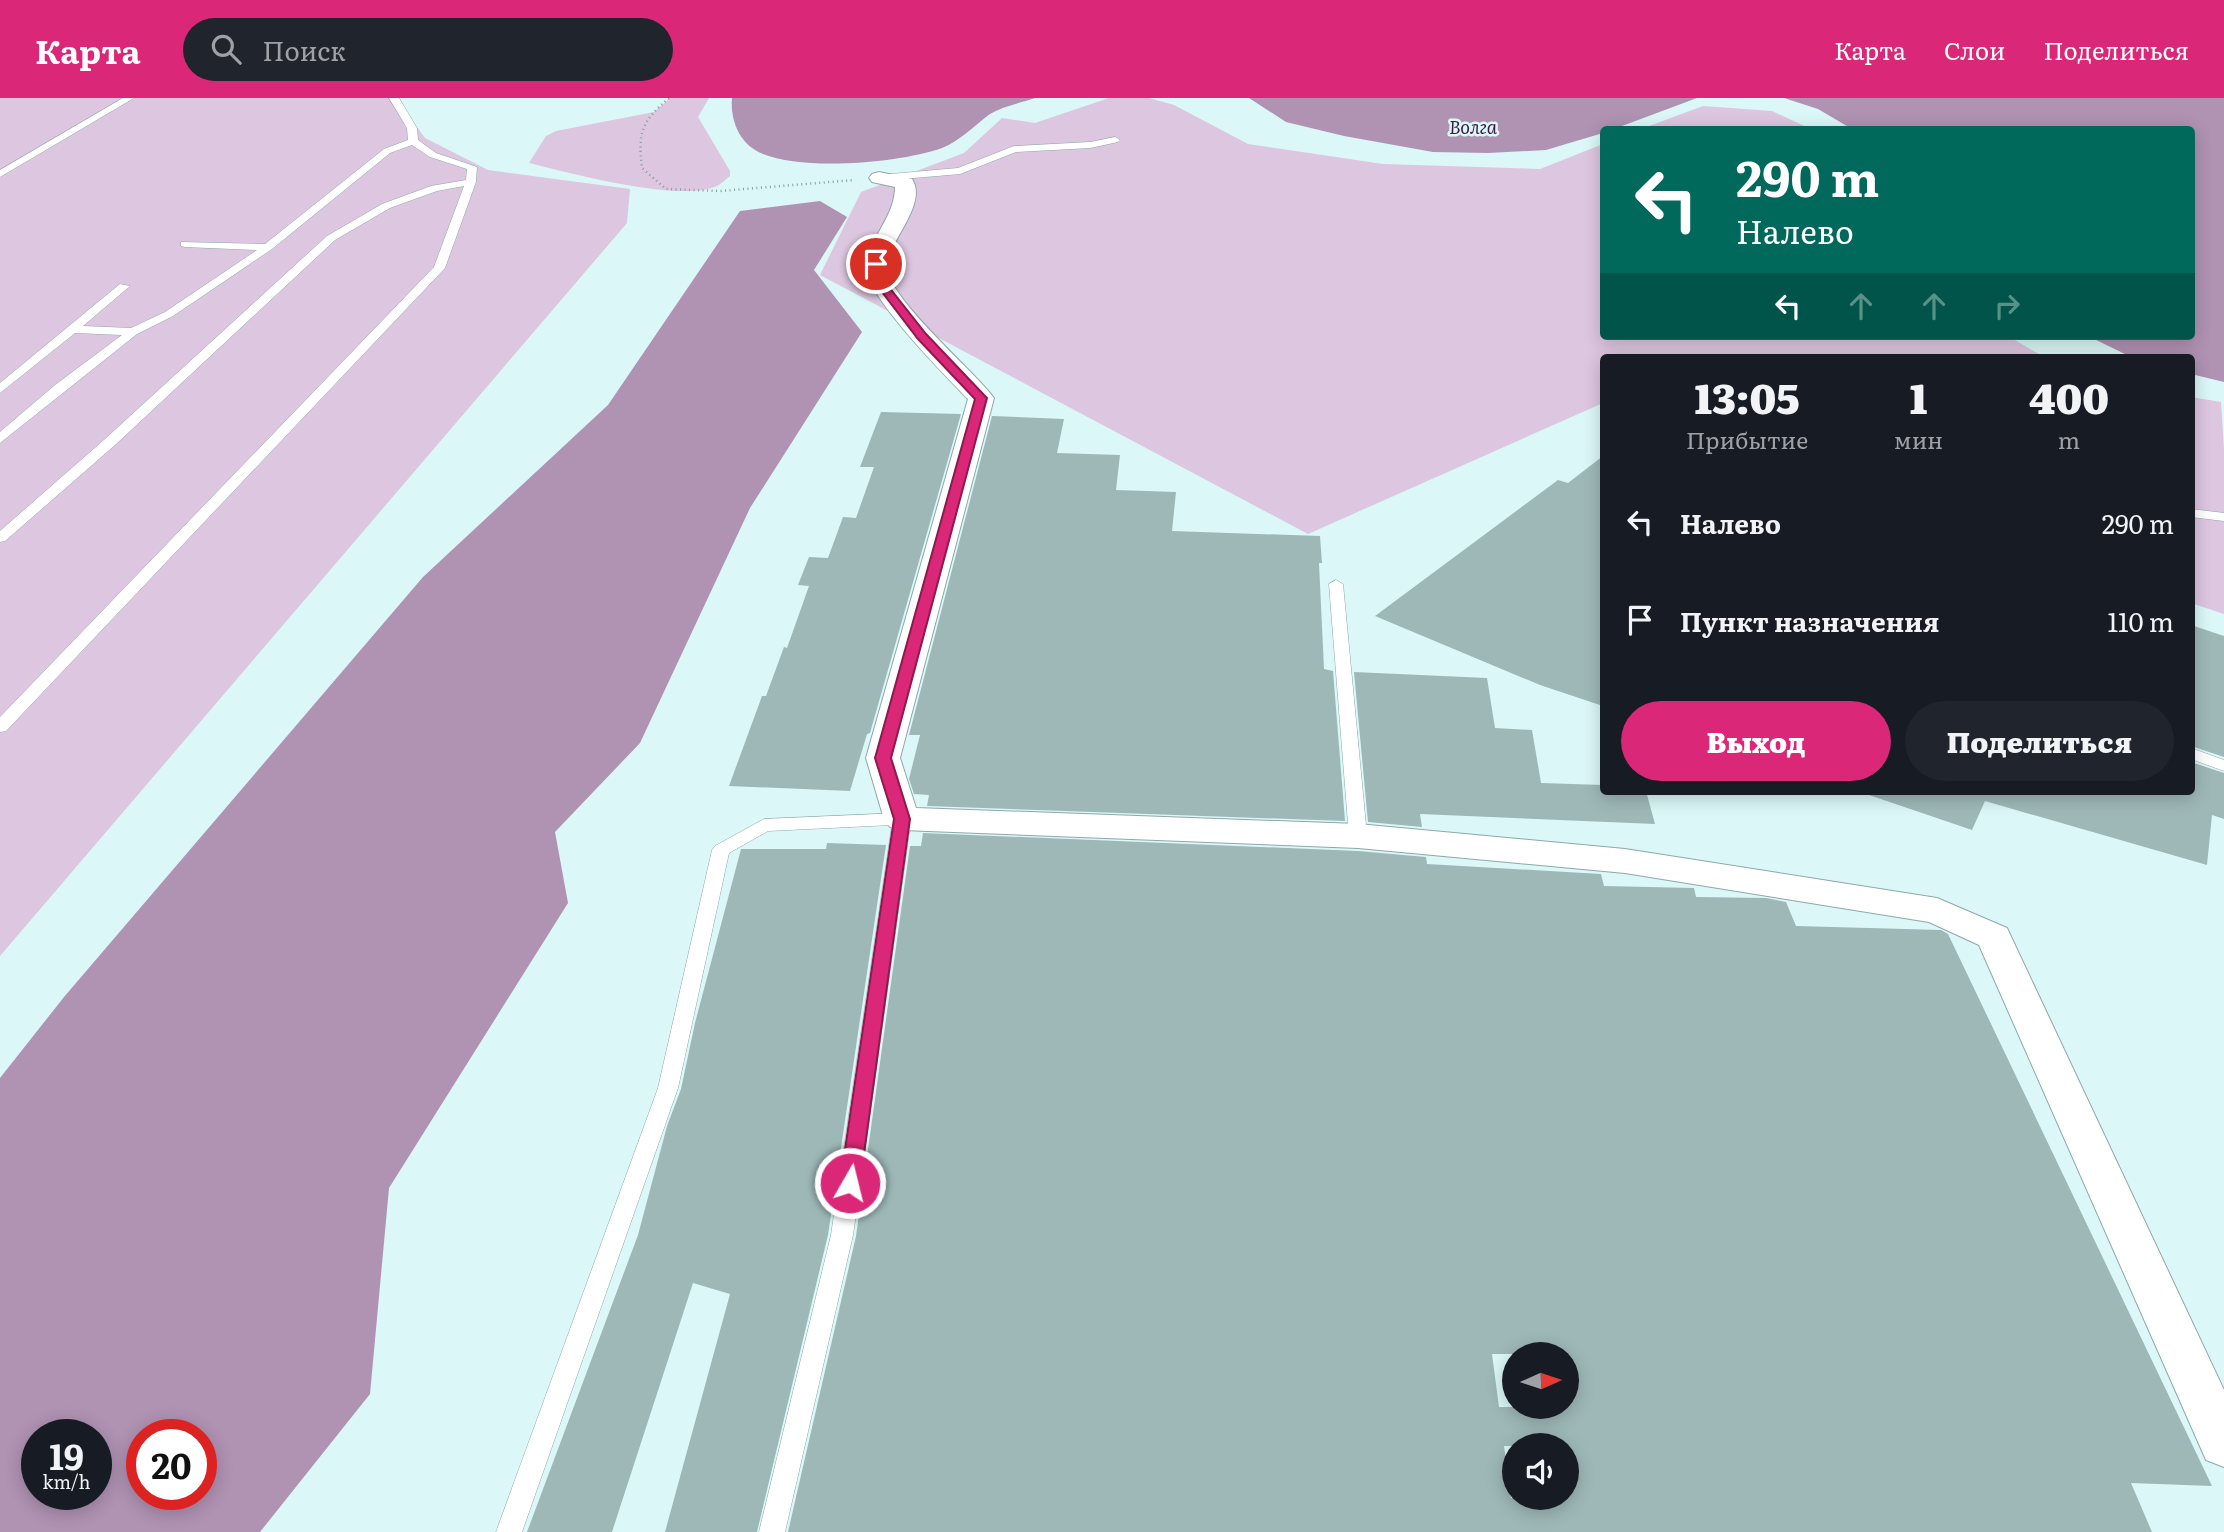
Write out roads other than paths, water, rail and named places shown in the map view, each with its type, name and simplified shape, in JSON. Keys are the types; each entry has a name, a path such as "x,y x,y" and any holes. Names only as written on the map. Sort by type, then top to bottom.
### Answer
{"street":[{"path":"879,178 905,183 905,200 876,264 880,282 922,336 981,398 883,758 902,819 1358,836 1625,861 1937,911 1994,937 2224,1444"}],"lane":[{"path":"0,174 129,98"},
{"path":"394,98 412,128 413,141"},
{"path":"879,178 960,172 1014,149 1090,145 1115,140"},
{"path":"0,727 439,268 471,182 472,167 433,155 413,141"},
{"path":"0,439 59,388 132,332 169,314 268,247 387,151 413,141"},
{"path":"0,538 110,442 331,238 386,206 435,188 471,182"},
{"path":"185,244 268,247"},
{"path":"0,389 124,286"},
{"path":"73,329 132,332"},
{"path":"2195,513 2224,517"},
{"path":"1336,584 1358,836"},
{"path":"2195,754 2224,766"},
{"path":"509,1532 668,1088 721,850 764,825 902,819 842,1236 772,1532"}],"water":[{"path":"732,98 1035,98 995,111 942,148 902,158 827,164 781,159 755,150 738,131"},
{"name":"Волга","path":"1249,98 1697,98 1622,126 1600,126 1600,134 1546,150 1433,152 1344,136 1286,122"},
{"path":"1784,98 2224,98 2224,382 2195,375 2195,354 2125,354 2096,340 2195,340 2195,126 1847,126 1818,109"},
{"path":"820,201 847,217 814,270 862,332 750,508 640,743 555,832 568,903 389,1188 370,1394 260,1532 0,1532 0,1078 64,997 423,577 608,405 740,211"}]}
